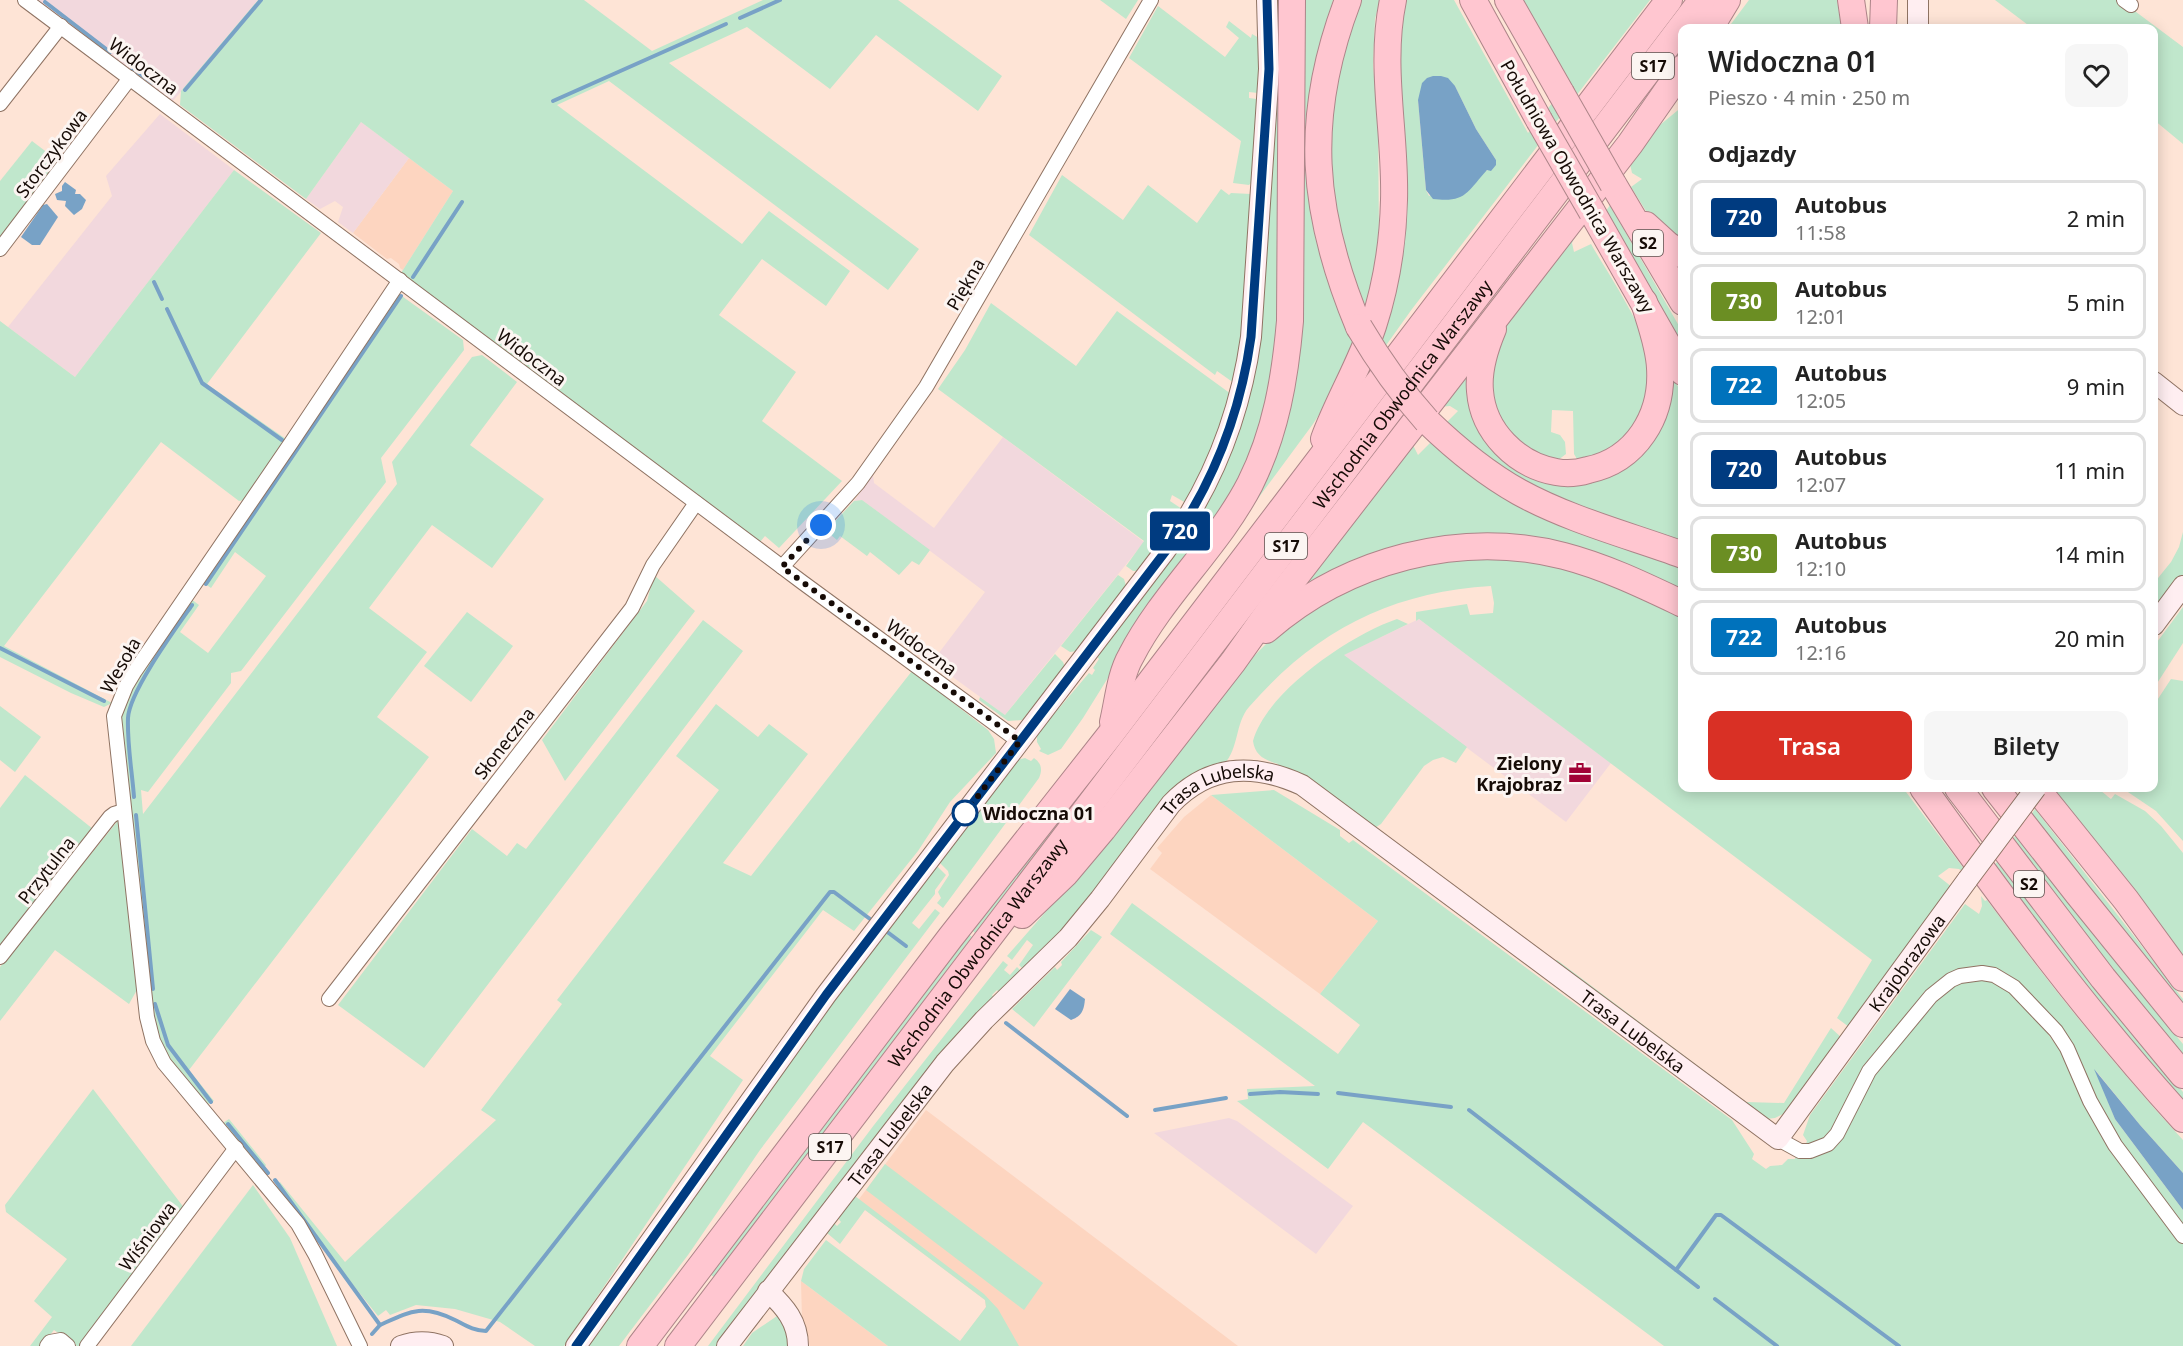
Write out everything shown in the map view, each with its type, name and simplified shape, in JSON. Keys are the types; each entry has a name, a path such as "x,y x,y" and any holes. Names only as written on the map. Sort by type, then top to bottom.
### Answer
{"highway":[{"path":"1110,735 1131,655 1161,610 1231,516 1250,484 1266,447 1276,415 1285,371 1290,321 1292,0"},
{"path":"1348,0 1336,30 1326,69 1320,110 1318,152 1321,196 1327,236 1337,271 1359,327 1375,355 1427,421 1470,460 1519,492 1578,518 1678,553"},
{"path":"1313,468 1372,327 1387,272 1394,199 1386,56 1392,0"},
{"name":"Południowa Obwodnica Warszawy","path":"1473,0 1678,363"},
{"name":"Południowa Obwodnica Warszawy","path":"1508,0 1678,294"},
{"name":"S17","path":"1110,735 1669,0"},
{"name":"Wschodnia Obwodnica Warszawy","path":"1684,24 1702,0"},
{"path":"1712,24 1727,0"},
{"path":"1851,0 1854,24"},
{"path":"1883,24 1884,0"},
{"name":"Wschodnia Obwodnica Warszawy","path":"678,1346 971,962 1097,792 1678,32"},
{"path":"971,962 1066,873 1103,829 1233,662 1286,588 1468,351 1630,144 1678,75"},
{"path":"1630,144 1655,118 1678,101"},
{"path":"1613,184 1647,227 1678,252"},
{"path":"1504,307 1485,349 1480,371 1479,392 1485,413 1502,443 1519,457 1537,467 1571,473 1598,468 1618,459 1636,445 1649,427 1657,407 1660,368 1656,342 1644,302"},
{"path":"1233,662 1283,616 1312,595 1341,579 1410,555 1443,549 1493,547 1527,549 1563,556 1601,568 1678,602"},
{"name":"Wschodnia Obwodnica Warszawy","path":"639,1346 950,938 1110,735"},
{"path":"1926,792 2061,975 2141,1073 2183,1119"},
{"name":"S2","path":"1961,792 2096,969 2183,1075"},
{"name":"S2","path":"1998,792 2183,1024"},
{"path":"2039,792 2126,900 2183,978"}],"street":[{"name":"Widoczna","path":"25,0 696,503 1020,741"},
{"name":"Piękna","path":"782,567 858,483 926,387 1151,0"},
{"path":"576,1346 820,1004 1179,532 1211,475 1232,424 1247,365 1269,69 1267,0"},
{"path":"1918,0 1918,24"},
{"path":"0,104 60,26"},
{"name":"Storczykowa","path":"0,249 130,78"},
{"name":"Wesoła","path":"360,1346 298,1224 175,1078 153,1041 147,1017 114,716 126,686 400,280"},
{"path":"2158,385 2183,405"},
{"name":"Słoneczna","path":"329,999 632,608 653,565 696,503"},
{"path":"2158,620 2183,586"},
{"name":"Trasa Lubelska","path":"727,1346 945,1063 984,1020 1079,926 1171,804 1184,792 1201,782 1240,770 1255,770 1276,775 1302,785 1778,1138"},
{"name":"Krajobrazowa","path":"1778,1138 2033,792"},
{"name":"Przytulna","path":"0,957 110,817 124,811"},
{"path":"1778,1138 1800,1151 1810,1152 1828,1144 1837,1134 1869,1071 1931,996 1951,980 1960,976 1982,973 1994,975 2014,987 2056,1031 2067,1048 2090,1101 2115,1145 2183,1236"},
{"name":"Wiśniowa","path":"87,1346 236,1148"},
{"path":"768,1291 790,1314 797,1332 798,1346"},
{"path":"47,1346 50,1342 61,1340 68,1346"},
{"path":"401,1346 428,1342 442,1346"}],"shaded area":[{"path":"37,0 258,0 173,101"},
{"path":"160,114 234,170 75,377 8,327 112,196 106,176"},
{"path":"361,122 409,158 353,233 338,222 343,207 335,201 320,209 306,199"},
{"path":"409,158 453,191 403,270 391,258 387,259 353,233"},
{"path":"1003,437 1144,542 1005,715 932,662 985,592 862,500 854,501 873,475 874,483 934,528"},
{"path":"1419,619 1611,763 1566,822 1343,655"},
{"path":"1211,795 1378,921 1320,994 1150,869 1162,853 1157,848 1184,817"},
{"path":"926,1110 1238,1346 966,1346 960,1342 986,1307 985,1300 856,1203"},
{"path":"1229,1118 1237,1121 1353,1206 1316,1254 1154,1133"},
{"path":"801,1281 888,1346 810,1346 802,1319"}],"green space":[{"path":"258,0 584,0 652,51 763,0 898,0 1002,76 978,111 876,35 830,89 747,27 669,63 919,249 888,290 609,81 557,105 742,244 769,211 850,271 826,306 762,259 719,315 796,372 762,421 842,481 779,548 765,536 760,542 401,273 453,191 361,122 306,199 180,105 181,91"},
{"path":"1100,0 1138,0 1126,19"},
{"path":"1273,0 1287,0 1282,351 1245,481 1129,644 1061,749 1048,755 1039,751 1041,749 1037,742 1037,734 1089,673 1092,675 1104,638 1233,443"},
{"path":"1297,0 1333,0 1317,57 1309,101 1307,138 1357,344 1340,382 1313,424 1231,535 1273,444"},
{"path":"1358,0 1380,0 1375,19 1373,65 1378,123 1379,238 1367,307 1359,312 1345,273 1327,147 1335,78"},
{"path":"1402,0 1454,0 1528,133 1570,81 1523,0 1650,0 1382,351 1376,339","holes":["1455,86 1476,129 1496,160 1488,170 1429,196 1426,190 1418,100"]},
{"path":"1749,0 1837,0 1841,24 1731,24"},
{"path":"1995,0 2120,0 2152,24 2027,24"},
{"path":"1158,6 1225,57 1239,38 1226,27 1229,21 1251,38 1252,34 1259,38 1258,93 1249,92 1249,98 1257,99 1251,183 1249,185 1233,183 1241,141 1129,58"},
{"path":"2158,28 2183,47 2183,144 2158,123"},
{"path":"1678,110 1678,244 1651,219 1631,187 1642,179 1632,173 1630,164 1576,234 1572,243 1574,252 1591,244 1631,311 1640,331 1653,367 1653,382 1646,409 1636,435 1585,464 1574,454 1573,411 1552,410 1551,432 1560,435 1565,442 1566,454 1554,463 1512,441 1487,390 1502,329 1649,134"},
{"path":"32,141 61,163 0,243 0,181"},
{"path":"234,170 321,233 207,384 286,439 245,500 239,501 161,442 4,646 112,703 104,707 0,657 0,321 75,377"},
{"path":"1062,175 1123,220 1148,185 1197,223 1221,189 1229,195 1231,193 1251,194 1243,343 1234,383 1217,371 1215,375 1029,235"},
{"path":"1610,205 1678,324 1678,336 1606,211"},
{"path":"399,294 463,340 464,350 381,458 386,482 241,671 231,673 231,683 148,792 141,790 143,814 397,484 392,462 472,357 482,355 517,382 470,445 544,499 492,568 432,525 369,608 427,652 377,717 429,757 189,1070 214,1101 204,1106 164,1056 151,1011 120,715 134,684 191,599 199,605 180,632 208,653 266,576 235,552 211,588 201,581"},
{"path":"991,303 1076,366 1117,311 1231,394 1211,449 1186,503 1172,495 1170,501 1182,509 1139,571 1133,571 1126,566 1144,541 938,389 965,350"},
{"path":"1478,344 1474,375 1528,469 1629,460 1664,363 1678,387 1678,546 1545,498 1442,427 1458,411 1450,406 1439,407"},
{"path":"1384,388 1388,394 975,933 971,929"},
{"path":"1432,441 1461,468 1489,488 1678,564 1678,592 1524,540 1303,590 1299,578 1412,443 1418,455"},
{"path":"862,500 930,550 919,565 912,561 899,575 870,552 867,556 840,536 837,540 826,531 854,501"},
{"path":"2183,532 2183,577 2158,611 2158,578 2179,547"},
{"path":"1511,557 1580,571 1678,614 1678,792 1906,792 1965,870 1963,872 1949,868 1938,876 1952,887 1849,1027 1837,1018 1872,960 1419,619 1416,621 1416,612 1467,604 1470,615 1493,613 1491,586 1420,597 1388,607 1357,620 1328,637 1301,657 1274,680 1249,707 1241,721 1229,758 1224,764 1101,886 1026,972 1019,965 1033,945 1027,940 1012,960 1007,956 1105,844 1238,672 1275,635 1344,589 1416,564"},
{"path":"654,575 695,611 565,781 542,740 647,601"},
{"path":"1118,575 1124,579 1126,586 1077,651 1070,652 1061,646"},
{"path":"2183,607 2183,643 2158,682 2158,641"},
{"path":"467,612 513,646 471,702 424,666"},
{"path":"1397,619 1408,624 1344,655 1467,747 1456,763 1443,757 1424,766 1381,824 1373,829 1277,767 1278,764 1261,756 1253,741 1261,722 1274,704 1312,668 1356,638"},
{"path":"703,620 743,651 424,1068 338,1005 472,829 507,856 517,843 526,849"},
{"path":"1055,654 1065,667 1022,720 1008,721 979,700 980,697 1005,715"},
{"path":"912,671 988,730 994,739 996,753 950,802 918,851 854,931 823,910 710,1056 743,1080 564,1346 535,1346 500,1322 455,1309 416,1305 390,1315 386,1310 378,1316 275,1188 280,1182 345,1262 496,1120 481,1110 562,1004 557,1000 719,790 676,756 716,704 758,737 769,724 808,754 723,863 751,876"},
{"path":"2171,679 2183,681 2183,841 2156,811 2128,792 2158,792 2158,699"},
{"path":"0,706 41,737 15,772 0,760"},
{"path":"1025,758 1031,761 1034,758 1041,766 1039,778 943,908 937,903 941,898 938,892 949,875 939,862 1017,760"},
{"path":"25,775 93,829 0,947 0,808"},
{"path":"1274,790 1340,830 1340,836 1349,843 1353,840 1732,1120 1754,1154 1752,1159 1766,1169 1770,1166 1782,1165 1788,1159 1795,1159 1796,1156 1817,1156 1835,1146 1873,1075 1944,991 1959,983 1981,979 1992,981 2005,988 2037,1019 2054,1042 2065,1058 2093,1122 2120,1163 2183,1244 2183,1346 1664,1346 1363,1122 1328,1169 1237,1101 1248,1099 1247,1089 1315,1086 1110,934 1132,903 1338,1054 1360,1025 1320,994 1378,921 1211,795"},
{"path":"2054,792 2102,792 2111,799 2115,794 2145,811 2161,826 2183,853 2183,959"},
{"path":"2035,809 2183,999 2183,1005 2031,815"},
{"path":"120,818 138,988 129,1004 55,950 0,1021 0,967"},
{"path":"2016,835 2183,1044 2183,1055 2115,973 2012,840"},
{"path":"1997,862 2108,1003 2183,1092 2183,1104 2128,1042 1993,867"},
{"path":"934,863 946,875 935,890 935,894 912,923 919,929 935,909 940,913 760,1150 688,1255 619,1346 586,1346 593,1330"},
{"path":"1981,896 1985,901 1987,900 2107,1053 2183,1140 2183,1173 2096,1071 2115,1119 2183,1210 2183,1226 2120,1143 2057,1031 2042,1009 2027,990 2010,975 1991,967 1971,967 1949,976 1924,996 1825,1138 1805,1146 1807,1141 1803,1135 1810,1115 1965,904 1979,914 1982,906"},
{"path":"1091,930 1102,937 1034,1027 1012,1009 1055,967 1057,970 1062,965 1061,962"},
{"path":"967,933 972,937 714,1277 708,1273"},
{"path":"1557,960 1746,1102 1784,1103 1831,1028 1842,1038 1789,1111 1775,1118 1766,1119 1550,963"},
{"path":"1003,961 1008,965 1004,970 1010,975 1017,967 1021,971 999,992 997,990 992,995 994,998 719,1346 708,1346 874,1125"},
{"path":"93,1089 185,1209 82,1346 77,1346 54,1330 41,1346 30,1346 52,1317 34,1301 67,1259 6,1212 5,1205"},
{"path":"229,1119 266,1165 262,1171 223,1123"},
{"path":"885,1164 1043,1283 1024,1310 866,1190"},
{"path":"253,1185 290,1238 337,1346 131,1346"},
{"path":"855,1196 984,1294 998,1309 1019,1346 888,1346 801,1281 804,1269 826,1240 960,1341 986,1307 985,1300 865,1210 840,1244 827,1233 834,1223 837,1226 841,1222 838,1218"},
{"path":"780,1314 791,1346 743,1346 752,1333"}],"water":[{"path":"1433,76 1448,78 1455,86 1476,129 1496,160 1496,165 1491,171 1487,170 1470,190 1453,199 1433,199 1426,190 1418,100 1422,83"},
{"path":"65,182 76,190 75,194 80,194 86,200 82,209 74,215 65,206 66,201 57,200 55,194 62,191"},
{"path":"47,204 58,217 40,245 32,245 21,237 43,205"},
{"path":"1070,989 1085,999 1082,1012 1071,1020 1055,1009"},
{"path":"2094,1069 2183,1173 2183,1210 2115,1119"}],"waterway":[{"path":"185,90 261,0"},
{"path":"740,18 780,0"},
{"path":"45,2 110,52"},
{"path":"553,101 726,24"},
{"path":"132,68 153,83"},
{"path":"413,277 462,202"},
{"path":"154,282 162,299"},
{"path":"206,584 401,296"},
{"path":"167,309 202,383 282,440"},
{"path":"134,797 128,738 130,707 154,660 192,605"},
{"path":"0,648 104,701"},
{"path":"136,815 153,989"},
{"path":"380,1325 409,1313 425,1311 444,1315 474,1329 486,1331 830,892 834,892 870,919"},
{"path":"886,931 906,946"},
{"path":"155,1004 168,1045 211,1102"},
{"path":"1006,1023 1127,1116"},
{"path":"1250,1094 1280,1092 1318,1094"},
{"path":"1338,1093 1451,1107"},
{"path":"1155,1110 1226,1098"},
{"path":"1469,1110 1698,1287"},
{"path":"228,1124 268,1173"},
{"path":"275,1180 380,1325 372,1334"},
{"path":"1676,1270 1716,1215 1721,1215 1899,1346"},
{"path":"1715,1299 1777,1346"}],"bus line":[{"name":"720","path":"576,1346 826,995 1165,552 1204,491 1227,439 1241,393 1251,337 1269,69 1267,0"}],"place":[{"name":"Zielony Krajobraz","path":"1580,773"},
{"name":"Widoczna 01","path":"965,813"}],"route":[{"path":"821,525 782,567 1020,741 965,813"}]}
